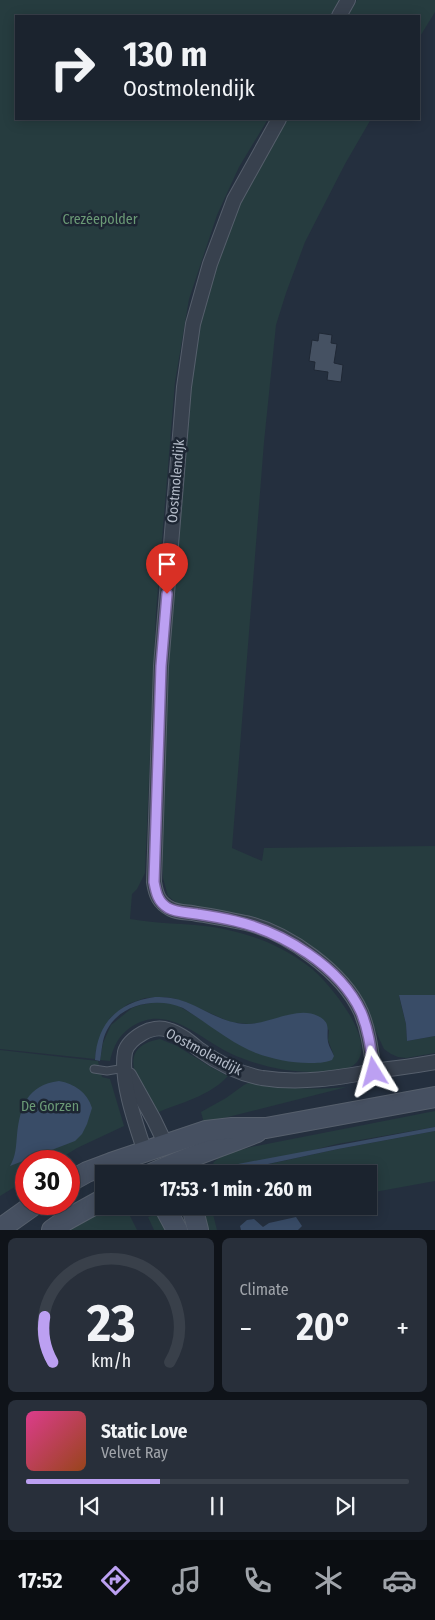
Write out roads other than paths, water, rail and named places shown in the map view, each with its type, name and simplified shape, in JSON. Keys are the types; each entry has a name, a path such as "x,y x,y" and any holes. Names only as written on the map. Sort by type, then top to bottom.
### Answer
{"main road":[{"path":"80,1176 206,1132 232,1128 266,1128 435,1097"},
{"path":"183,1165 202,1152 266,1128"},
{"path":"166,1145 175,1165"},
{"path":"145,1152 149,1165"},
{"path":"52,1230 95,1204"},
{"path":"0,1229 20,1215"},
{"path":"168,1215 176,1230"},
{"path":"194,1215 198,1230"}],"street":[{"path":"340,15 348,0"},
{"name":"Oostmolendijk","path":"145,1152 126,1086 125,1051 130,1043 145,1032 157,1028 169,1030 222,1063 244,1074 261,1078 284,1081 311,1081 374,1072 369,1036 360,1011 344,987 323,965 284,939 250,924 219,917 174,911 159,900 154,882 161,666 184,387 193,324 210,264 234,200 278,120"},
{"path":"374,1072 435,1062"},
{"path":"125,1068 166,1145"}],"lane":[{"path":"94,1069 107,1071 125,1068"}],"water":[{"path":"399,995 435,995 435,1036 407,1041 406,1024"},
{"path":"155,997 182,1001 222,1019 246,1024 264,1022 292,1014 310,1013 318,1016 327,1024 328,1042 334,1056 332,1060 315,1063 302,1063 268,1057 238,1044 183,1008 163,1003 152,1003 131,1008 113,1021 104,1037 100,1061 95,1060 100,1035 112,1016 131,1004"},
{"path":"59,1081 70,1084 84,1093 92,1108 87,1124 82,1134 75,1141 52,1150 15,1150 18,1125 23,1107 32,1092 48,1083"},
{"path":"435,1127 435,1131 263,1165 238,1164"},
{"path":"15,1151 15,1164 10,1166"},
{"path":"296,1217 302,1226 298,1230 241,1230 240,1226 247,1220 254,1219 263,1227 269,1223"}],"park label":[{"name":"Crezéepolder","path":"100,219"},
{"name":"De Gorzen","path":"50,1106"}]}
